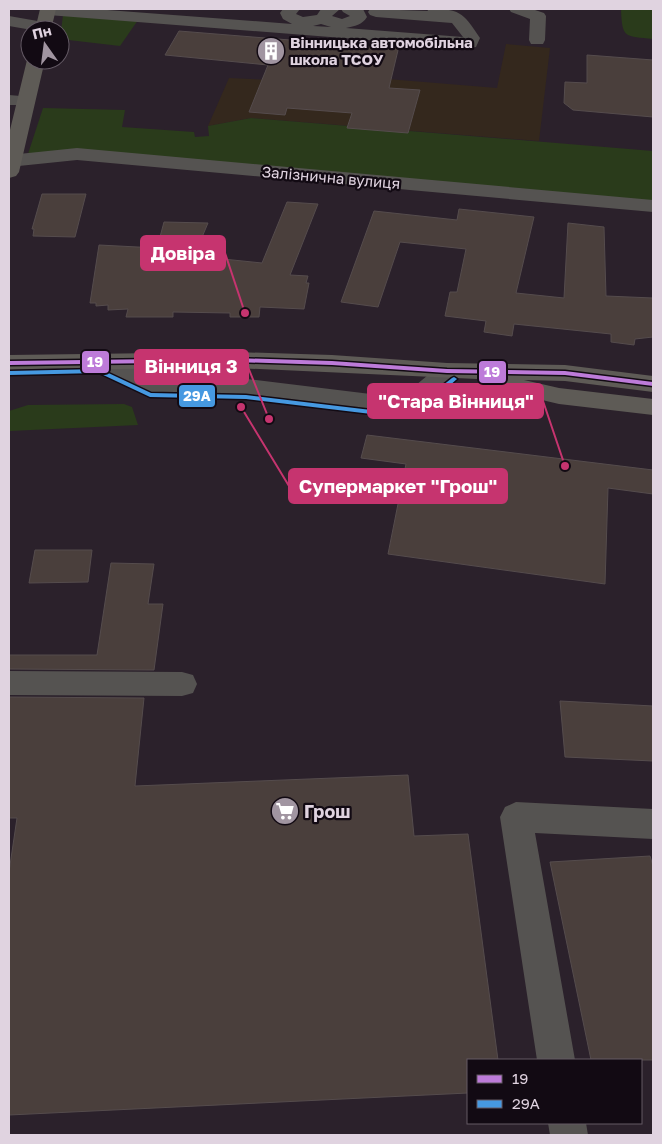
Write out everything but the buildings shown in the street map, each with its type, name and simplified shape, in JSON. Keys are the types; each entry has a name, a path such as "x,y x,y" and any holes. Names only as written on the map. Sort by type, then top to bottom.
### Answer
{"main road":[{"path":"10,165 17,101 31,70"},
{"path":"9,363 245,360 332,362 448,371 565,373 653,384"},
{"path":"448,371 559,396 653,407"}],"street":[{"path":"204,9 223,12 243,10"},
{"path":"265,28 267,9"},
{"path":"265,28 280,9"},
{"path":"292,9 288,13 289,16 300,22 317,20 325,11"},
{"path":"48,10 470,44 472,38 457,18 434,9"},
{"path":"517,9 538,16 537,40"},
{"path":"325,11 327,20 342,24 353,22 367,13 457,18"},
{"path":"367,13 368,36"},
{"name":"Залізнична вулиця","path":"10,165 77,154 653,206"},
{"path":"102,361 151,385 247,387 388,404 424,391 448,371"},
{"path":"9,683 182,684"},
{"path":"556,1059 516,817 653,824"}],"shaded area":[{"path":"506,44 550,48 539,141 251,118 208,126 229,78 361,84 363,77 497,88"}],"green space":[{"path":"621,9 653,9 653,39 627,34 622,26"},
{"path":"63,15 138,20 120,46 70,40 70,20 62,20"},
{"path":"43,108 125,110 122,127 194,132 195,137 209,136 208,126 251,118 653,151 653,206 77,154 26,160"},
{"path":"124,404 132,407 138,425 10,431 9,437 9,411 28,405"}],"transit line":[{"name":"19","path":"9,363 235,360 332,363 447,371 565,373 653,384"},
{"name":"29А","path":"9,373 100,371 150,395 246,397 388,414 429,400 454,379"}],"place":[{"name":"Вінницька автомобільна школа ТСОУ","path":"271,51"},
{"name":"Довіра","path":"245,313"},
{"name":"Супермаркет \"Грош\"","path":"241,407"},
{"name":"Вінниця 3","path":"269,419"},
{"name":"\"Стара Вінниця\"","path":"565,466"},
{"name":"Грош","path":"285,811"}]}
